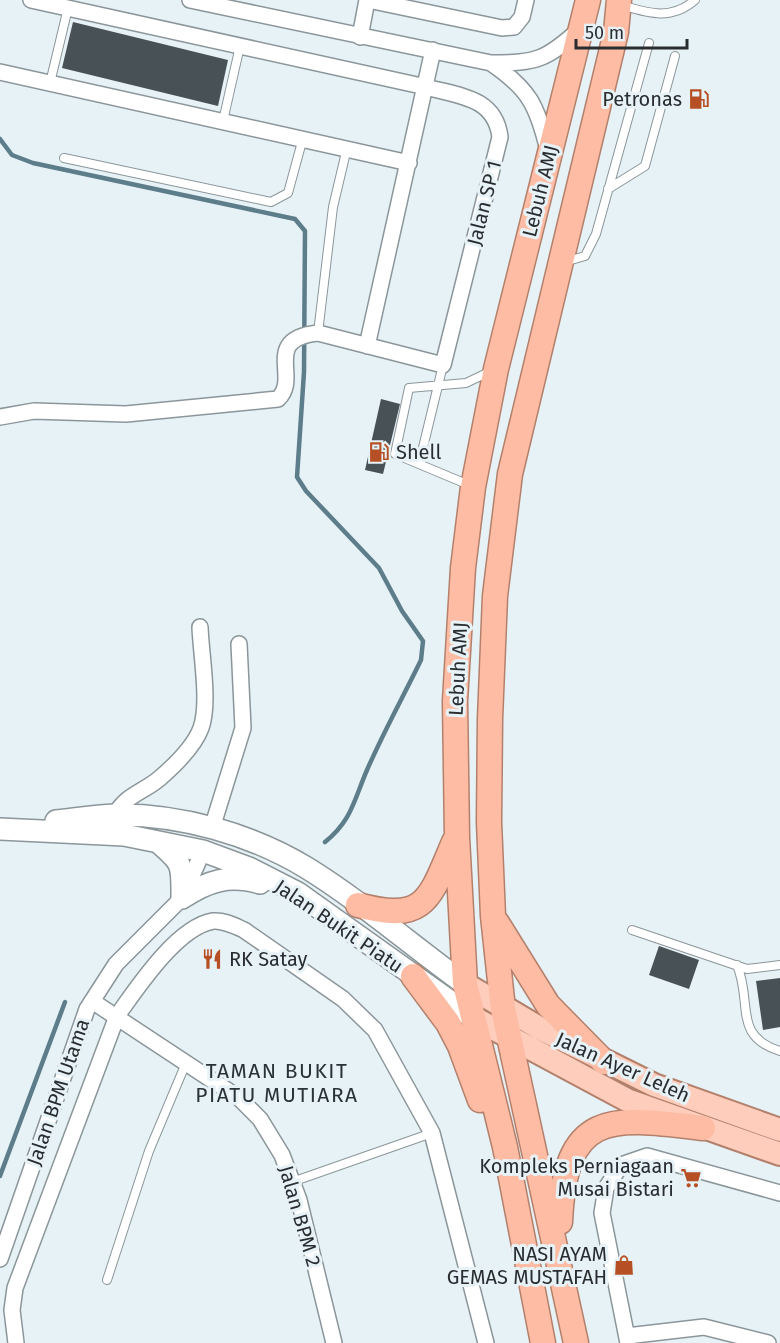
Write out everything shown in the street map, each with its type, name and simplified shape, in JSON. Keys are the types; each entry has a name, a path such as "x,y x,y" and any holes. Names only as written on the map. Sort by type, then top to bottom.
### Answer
{"highway":[{"name":"Lebuh AMJ","path":"543,1343 505,1147 465,984 456,837 455,701 463,568 473,487 496,369 588,0"},
{"name":"Lebuh AMJ","path":"576,1343 558,1251 503,1009 493,916 489,822 490,719 495,596 510,474 616,32 618,2"},
{"path":"358,905 394,912 414,908 425,901 436,884 456,837"},
{"path":"493,916 548,1005 604,1062"},
{"path":"413,976 448,1023 460,1046 486,1113 505,1147"},
{"path":"558,1251 564,1177 573,1154 590,1133 618,1121 637,1120 703,1128"}],"main road":[{"name":"Jalan Bukit Piatu","path":"10,829 42,822 115,815 153,818 212,828 237,835 306,868 465,984"},
{"path":"153,818 193,836 203,851 227,844 274,851"},
{"name":"Jalan Bukit Piatu","path":"10,829 43,833 124,835 203,851 249,868 298,893 472,1017"},
{"path":"158,842 178,859 182,870 182,898 212,881 232,878 298,893"},
{"name":"Jalan Ayer Leleh","path":"465,984 503,1009 604,1062 654,1085 780,1130"},
{"name":"Jalan Ayer Leleh","path":"472,1017 511,1040 627,1100 780,1154"}],"street":[{"name":"Jalan SP 1","path":"31,0 426,87 476,101 489,110 499,123 500,137 443,365"},
{"path":"190,0 491,63 534,62 560,48 581,29"},
{"path":"360,37 368,0 502,28 514,27 522,17 526,0"},
{"path":"367,346 433,50"},
{"path":"491,63 526,91 537,110 549,156"},
{"path":"0,72 409,163"},
{"path":"0,417 34,411 126,414 278,399 283,391 286,354 308,335 367,346 443,365"},
{"path":"115,815 127,798 149,786 169,769 199,733 204,708 200,627"},
{"path":"212,828 243,728 239,644"},
{"name":"Jalan BPM Utama","path":"0,1259 73,1045 92,1001 116,963 182,898 203,851"},
{"path":"16,1343 12,1310 15,1288 117,1016 142,981 188,933 214,921 229,923 271,949 360,1014 375,1030 432,1132 486,1343"},
{"name":"Jalan BPM 2","path":"92,1001 239,1098 260,1119 282,1155 292,1182 334,1343"},
{"path":"768,1343 704,1327 627,1339 602,1213 606,1188 621,1165 647,1156 780,1193"}],"lane":[{"path":"618,2 654,15 671,14 686,8 695,0"},
{"path":"50,83 68,8"},
{"path":"560,263 585,256 596,234 649,43"},
{"path":"223,121 240,46"},
{"path":"608,189 645,166 675,56"},
{"path":"64,158 270,202 288,193 303,138"},
{"path":"308,335 347,148"},
{"path":"419,464 443,365"},
{"path":"473,487 395,454 409,388 466,383 496,369"},
{"path":"632,930 747,969 780,965"},
{"path":"737,965 743,979 749,1030 756,1040 780,1051"},
{"path":"107,1280 149,1151 186,1063"},
{"path":"292,1182 432,1132"}],"building":[{"path":"73,22 228,60 218,106 62,68"},
{"name":"Shell","path":"381,399 400,404 383,474 365,470"},
{"path":"659,946 699,960 689,989 649,975"},
{"path":"780,978 780,1027 763,1030 756,981"}],"waterway":[{"path":"0,139 12,155 33,163 295,219 305,231 304,372 297,477 306,491 379,568 402,611 423,641 421,660 373,756 351,809 341,826 325,842"},
{"path":"0,1176 65,1002"}],"place":[{"name":"Petronas","path":"699,99"},
{"name":"Shell","path":"379,452"},
{"name":"RK Satay","path":"212,959"},
{"name":"Kompleks Perniagaan Musai Bistari","path":"691,1178"},
{"name":"NASI AYAM GEMAS MUSTAFAH","path":"624,1265"}],"district":[{"name":"TAMAN BUKIT PIATU MUTIARA","path":"277,1083"}]}
